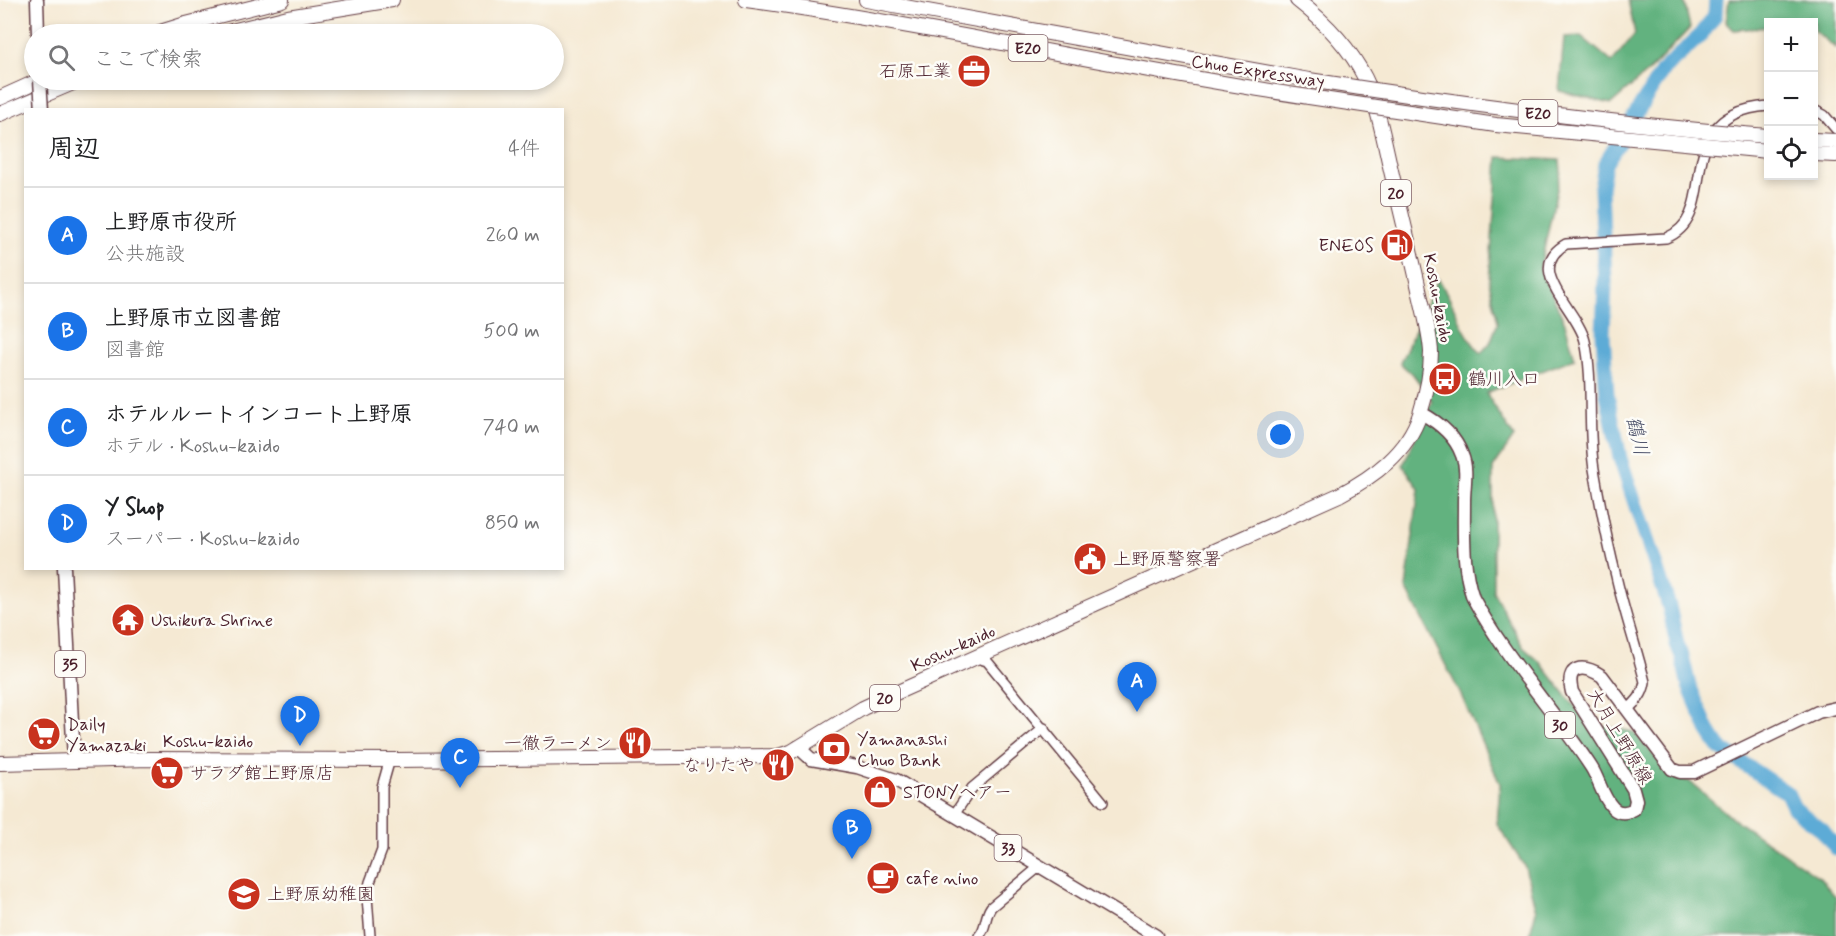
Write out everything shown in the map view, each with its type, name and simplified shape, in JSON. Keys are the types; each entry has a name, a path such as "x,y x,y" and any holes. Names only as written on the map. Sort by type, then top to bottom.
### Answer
{"highway":[{"path":"186,24 282,0"},
{"path":"260,24 288,17 392,0"},
{"name":"Chuo Expressway","path":"746,0 823,11 1124,67 1309,98 1496,125 1764,151"},
{"name":"Chuo Expressway","path":"866,0 1309,80 1445,101 1574,118 1764,136"},
{"name":"Koshu-kaido","path":"0,763 74,760 778,756 798,747 863,708 1358,485 1378,472 1391,459 1415,427 1421,413 1431,351 1382,130 1366,81 1357,64 1336,37 1297,0"},
{"path":"0,92 24,82"},
{"path":"0,98 24,87"},
{"path":"0,114 56,90"},
{"path":"1818,140 1836,141"},
{"path":"1818,154 1836,155"}],"main road":[{"path":"37,0 38,24"},
{"path":"41,90 42,108"},
{"name":"大月上野原線","path":"1421,413 1441,425 1461,453 1466,472 1464,557 1473,598 1512,662 1592,769 1610,803 1621,813 1634,810 1636,800 1633,789 1572,692 1571,675 1577,669 1592,670 1602,676 1672,769 1680,772 1694,772 1818,712 1836,708"},
{"name":"35","path":"64,570 74,760"},
{"name":"33","path":"798,747 811,759 857,767 896,780 1156,936"}],"street":[{"path":"1628,710 1638,701 1646,682 1616,576 1594,468 1589,433 1585,338 1553,282 1548,267 1557,249 1566,244 1666,238 1677,234 1691,213 1702,154 1708,138 1716,128 1733,115 1764,106"},
{"path":"1818,112 1824,115 1836,129"},
{"path":"977,658 987,661 1103,802"},
{"path":"954,815 965,797 977,784 1044,728"},
{"path":"370,936 367,897 382,850 382,787 390,759"},
{"path":"979,936 985,927 990,907 1039,867"}],"green space":[{"path":"1628,0 1684,0 1690,28 1649,71 1611,104 1559,91 1564,37 1581,36 1612,62 1635,34"},
{"path":"1729,0 1836,0 1836,48 1818,34 1818,18 1764,18 1764,27 1734,30 1726,22"},
{"path":"1498,157 1560,160 1561,171 1540,268 1565,323 1575,358 1486,393 1514,437 1493,468 1493,591 1523,647 1540,662 1588,723 1634,732 1676,779 1689,781 1731,817 1819,877 1836,897 1836,936 1529,936 1536,911 1525,867 1497,824 1500,784 1461,695 1406,588 1419,489 1403,465 1432,401 1415,377 1400,363 1438,279 1474,345 1481,353 1490,343 1498,322 1489,281"}],"waterway":[{"name":"鶴川","path":"1716,0 1715,15 1702,34 1663,70 1605,164 1601,188 1605,283 1603,334 1607,394 1620,458 1669,606 1689,686 1708,730 1720,748 1787,793 1794,808 1823,831 1836,848"}],"place":[{"name":"石原工業","path":"974,71"},
{"name":"ENEOS","path":"1397,245"},
{"name":"鶴川入口","path":"1445,379"},
{"name":"上野原警察署","path":"1090,559"},
{"name":"Ushikura Shrine","path":"128,620"},
{"name":"上野原市役所","path":"1137,712"},
{"name":"Daily Yamazaki","path":"44,734"},
{"name":"一徹ラーメン","path":"635,743"},
{"name":"Y Shop","path":"300,746"},
{"name":"Yamanashi Chuo Bank","path":"834,749"},
{"name":"なりたや","path":"778,765"},
{"name":"サラダ館上野原店","path":"167,773"},
{"name":"ホテルルートインコート上野原","path":"460,788"},
{"name":"STONYヘアー","path":"880,792"},
{"name":"上野原市立図書館","path":"852,859"},
{"name":"cafe nino","path":"883,878"},
{"name":"上野原幼稚園","path":"244,894"}]}
